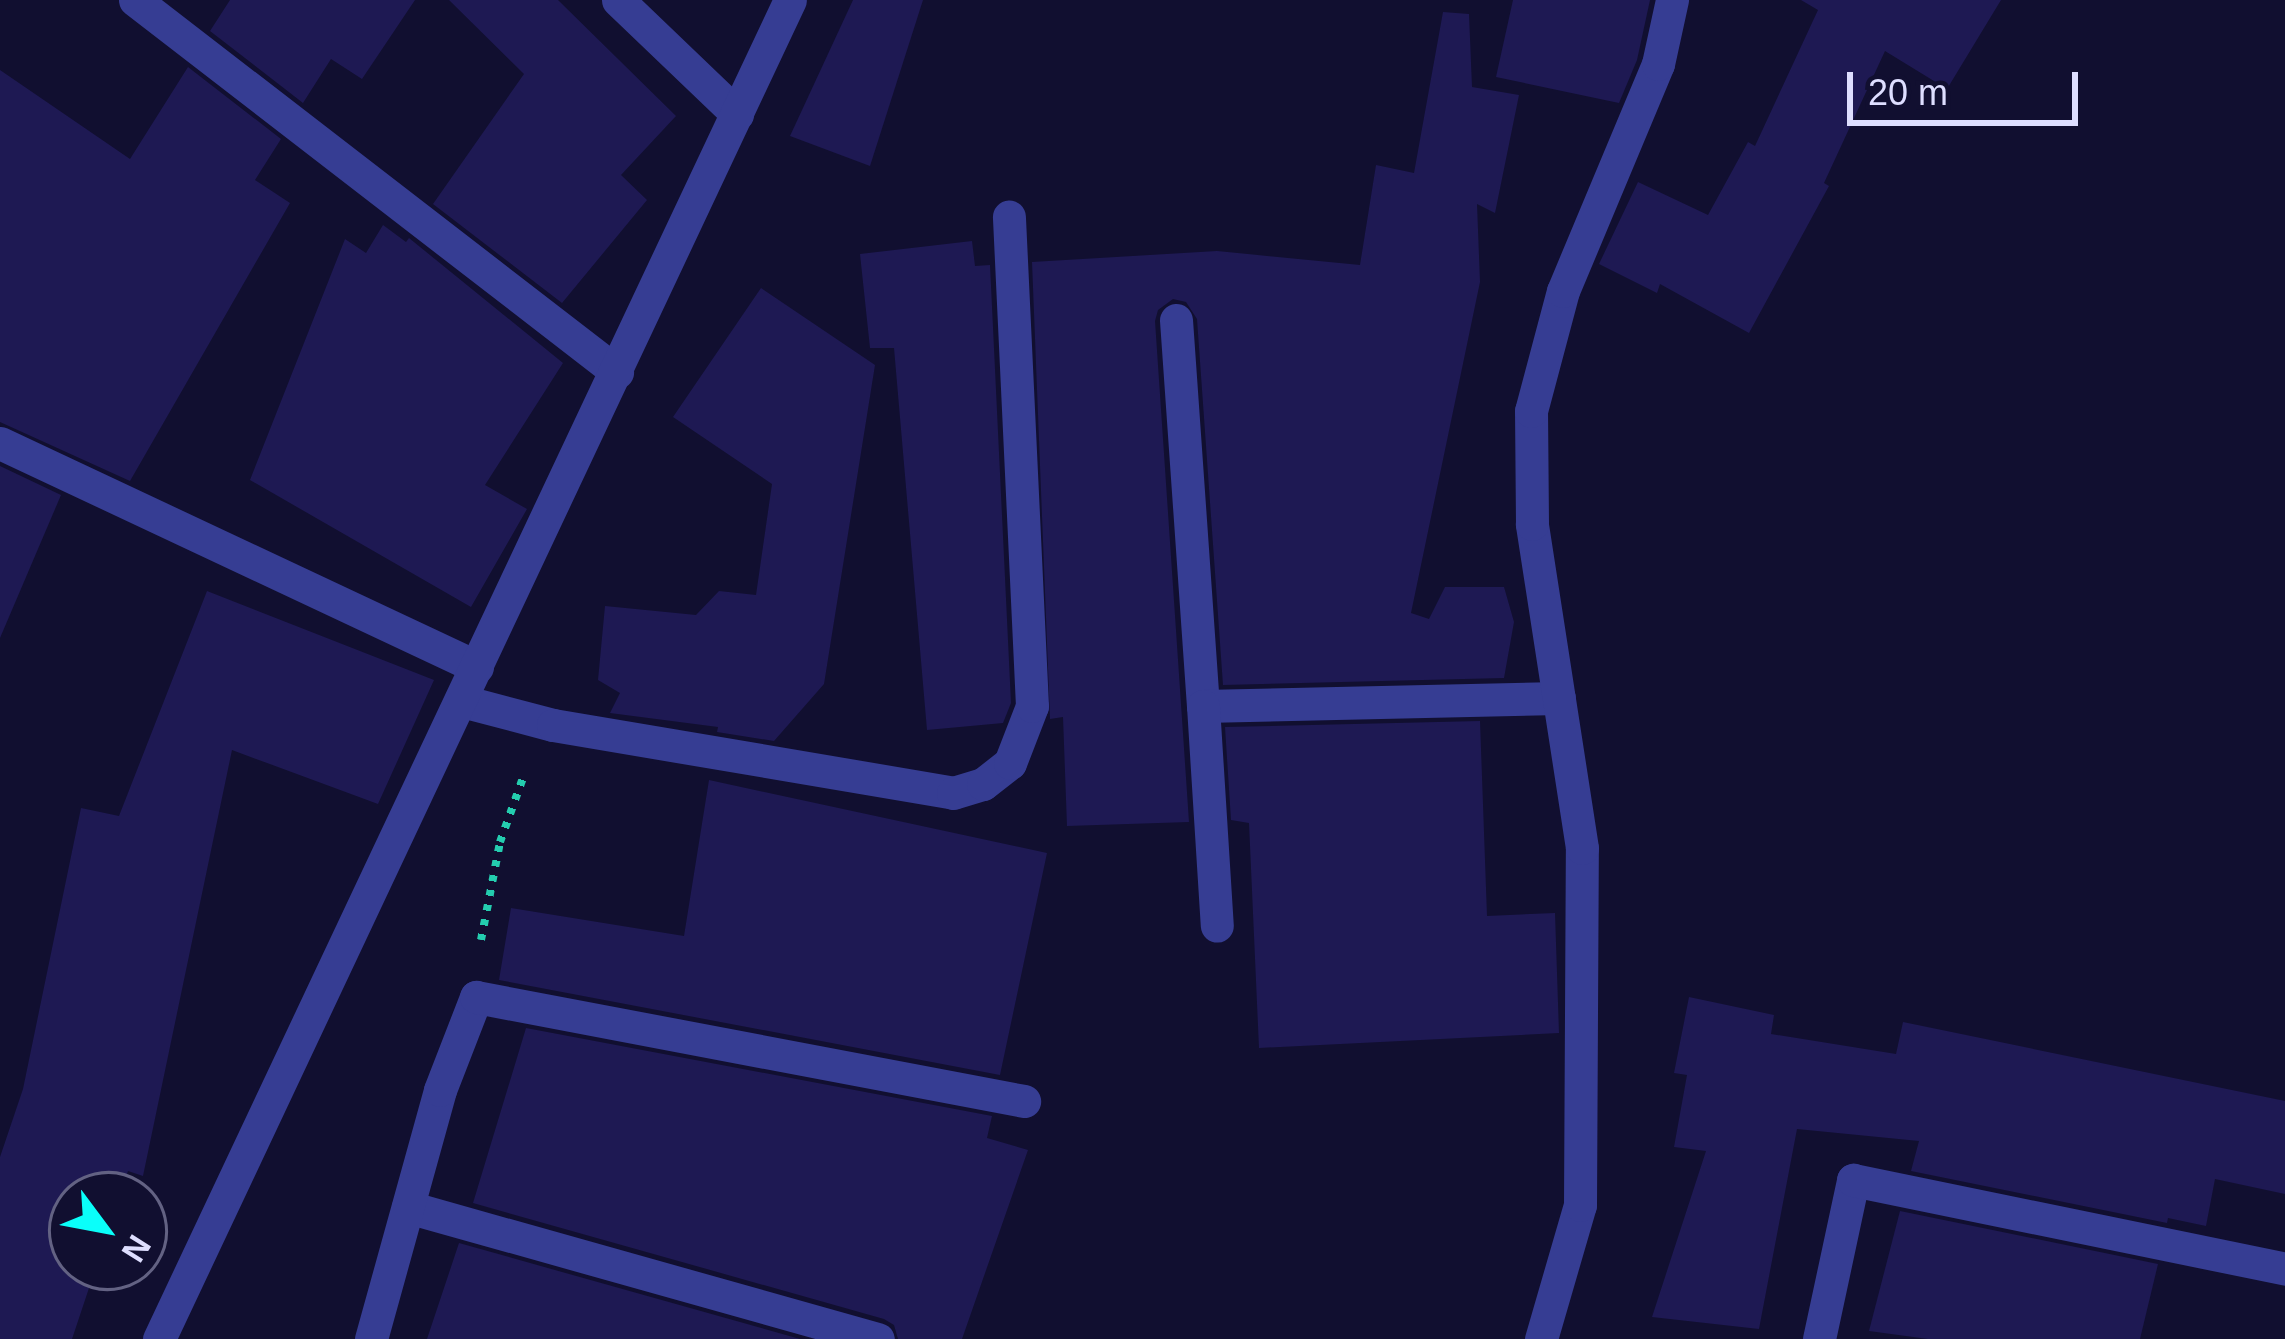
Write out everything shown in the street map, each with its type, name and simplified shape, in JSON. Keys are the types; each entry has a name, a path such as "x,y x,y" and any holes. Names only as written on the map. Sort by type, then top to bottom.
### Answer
{"street":[{"path":"135,0 617,372"},
{"path":"618,0 737,114"},
{"path":"159,1339 790,0"},
{"path":"1541,1339 1580,1205 1582,848 1532,524 1531,411 1563,291 1658,64 1672,0"},
{"path":"462,701 543,722 953,793 983,784 1010,763 1032,706 1009,217"},
{"path":"1176,320 1216,926"},
{"path":"0,443 477,668"},
{"path":"1203,706 1559,698"},
{"path":"371,1339 440,1090 476,997 1024,1102"},
{"path":"1819,1339 1853,1180 2285,1269"},
{"path":"408,1207 878,1339"}],"path":[{"path":"476,997 473,982 500,842 543,722"}],"building":[{"path":"230,0 415,0 362,79 331,59 303,103 210,31"},
{"path":"449,0 558,0 676,116 621,175 647,200 562,303 433,204 524,74"},
{"path":"853,0 923,0 870,166 790,136"},
{"path":"1513,0 1650,0 1637,60 1619,103 1496,77"},
{"path":"1801,0 2001,0 1947,89 1885,51 1824,183 1829,186 1749,333 1660,284 1657,293 1599,264 1638,182 1708,215 1748,142 1755,146 1818,10"},
{"path":"1443,12 1469,14 1472,87 1519,95 1495,213 1477,204 1480,282 1411,613 1429,619 1445,587 1504,587 1514,622 1504,678 1223,685 1197,319 1186,302 1173,299 1158,310 1155,321 1189,822 1067,826 1063,717 1050,719 1032,262 1217,251 1360,265 1376,165 1414,173"},
{"path":"188,67 281,139 255,180 290,203 130,481 0,422 0,70 130,159"},
{"path":"383,225 406,242 409,238 563,363 485,485 527,509 471,607 250,480 345,239 366,253"},
{"path":"972,241 975,266 990,265 1011,703 1003,723 927,730 894,348 870,348 860,254"},
{"path":"761,288 875,365 824,684 774,741 717,732 718,727 610,713 620,693 598,680 605,606 696,615 719,591 756,595 772,484 673,417"},
{"path":"0,466 61,495 0,638"},
{"path":"207,591 434,680 378,804 232,750 144,1171 48,1171 48,1291 88,1291 72,1339 0,1339 0,1157 23,1089 81,808 119,816"},
{"path":"1480,721 1487,916 1555,913 1559,1033 1259,1048 1249,823 1231,820 1225,727"},
{"path":"709,780 1047,853 1000,1075 499,980 511,908 684,936"},
{"path":"1689,997 1774,1015 1771,1034 1896,1054 1903,1022 2285,1101 2285,1194 2215,1179 2206,1226 2168,1218 2167,1223 1911,1171 1919,1141 1797,1129 1759,1329 1652,1317 1706,1151 1674,1147 1687,1075 1674,1073"},
{"path":"526,1028 992,1116 987,1138 1028,1150 962,1339 898,1339 894,1325 884,1319 473,1203"},
{"path":"1900,1211 2158,1264 2140,1339 1928,1339 1869,1331"},
{"path":"459,1243 800,1339 427,1339"}]}
